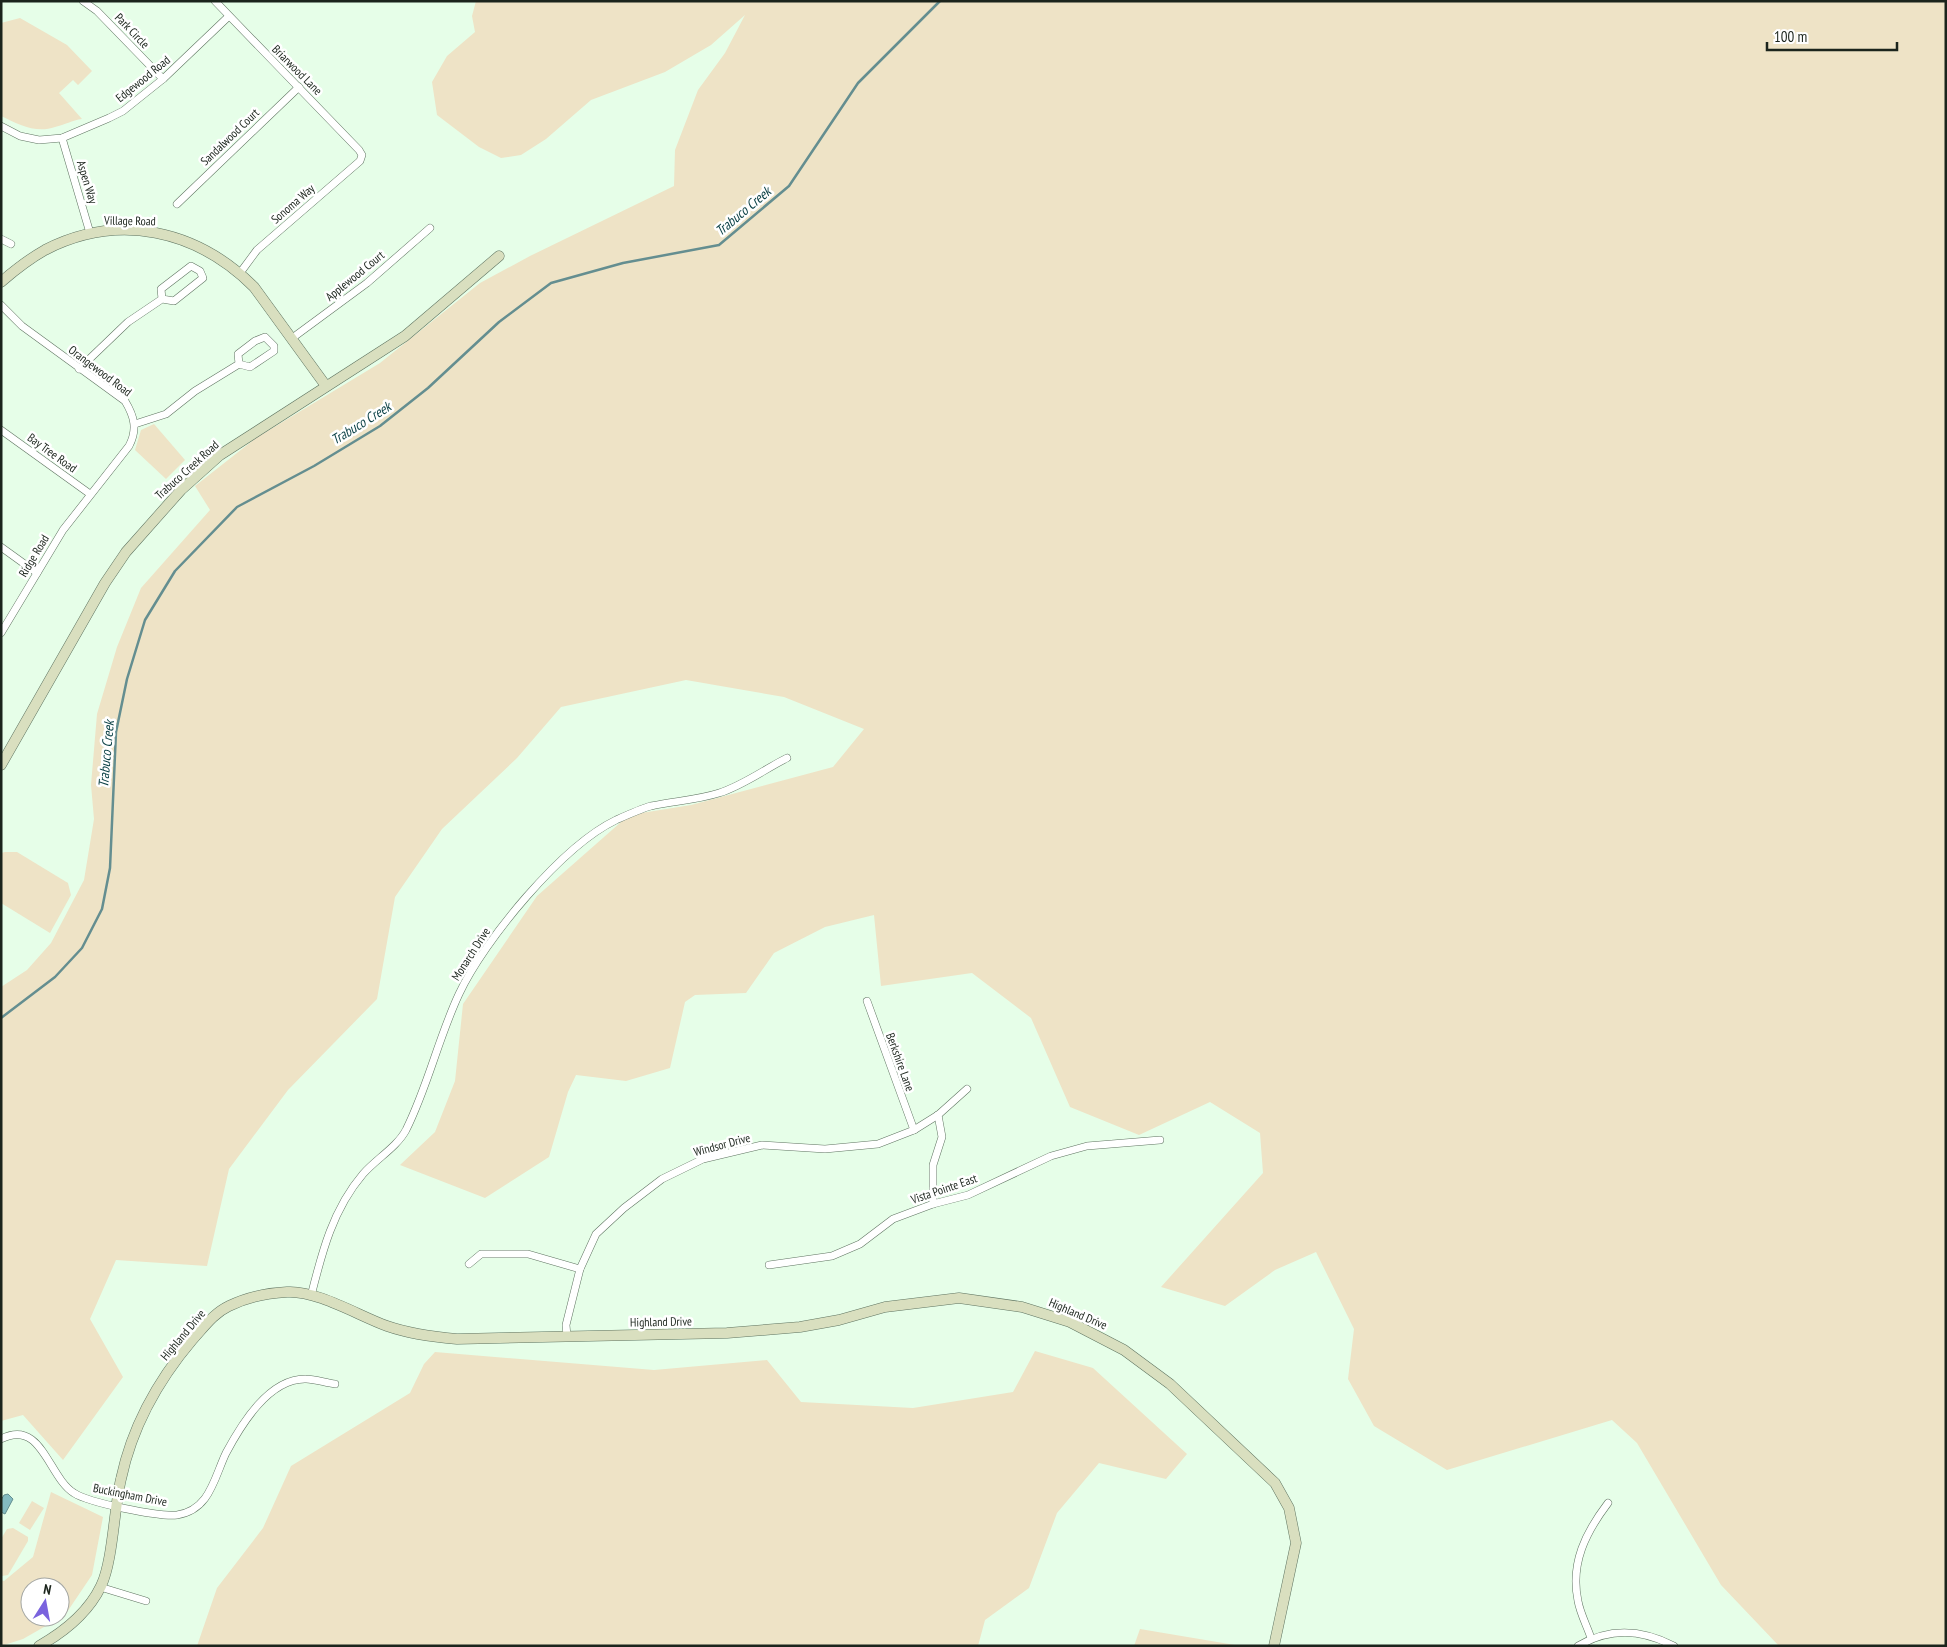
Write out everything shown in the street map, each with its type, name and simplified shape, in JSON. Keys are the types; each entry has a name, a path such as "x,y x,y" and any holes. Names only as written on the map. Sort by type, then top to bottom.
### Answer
{"street":[{"name":"Park Circle","path":"83,1 97,11 162,80"},
{"name":"Briarwood Lane","path":"215,1 228,17 299,87 362,155"},
{"name":"Edgewood Road","path":"1,126 20,136 39,140 62,138 123,111 162,80 228,17"},
{"name":"Sandalwood Court","path":"177,204 299,87"},
{"name":"Aspen Way","path":"62,138 90,233"},
{"name":"Sonoma Way","path":"240,273 257,250 360,161 362,155"},
{"name":"Applewood Court","path":"291,339 367,283 430,228"},
{"name":"Village Road","path":"1,282 44,251 90,233 131,230 165,234 192,243 219,256 240,273 254,287 326,386"},
{"path":"1,239 11,244"},
{"name":"Trabuco Creek Road","path":"1,765 106,583 126,552 151,521 180,490 220,455 405,336 499,256"},
{"path":"79,369 128,322 162,299 174,301 203,278 200,271 191,266 182,272 161,289 162,299"},
{"name":"Orangewood Road","path":"1,305 22,326 124,401 132,412 135,424"},
{"path":"90,494 129,446 133,439 135,424 166,414 194,391 239,364 250,367 274,351 274,346 265,337 254,341 238,354 239,364"},
{"name":"Bay Tree Road","path":"1,430 90,494"},
{"name":"Ridge Road","path":"1,633 63,530 90,494"},
{"path":"1,547 37,572"},
{"name":"Monarch Drive","path":"312,1296 328,1234 348,1193 364,1173 404,1133 419,1103 439,1040 460,993 485,949 516,909 575,846 614,821 650,806 720,793 787,758"},
{"name":"Berkshire Lane","path":"867,1001 914,1130"},
{"name":"Windsor Drive","path":"567,1336 566,1325 580,1269 596,1234 624,1208 662,1179 703,1159 762,1146 825,1149 878,1144 914,1130 938,1115 967,1090"},
{"path":"933,1204 933,1165 942,1137 938,1115"},
{"name":"Vista Pointe East","path":"769,1265 832,1256 860,1244 893,1219 933,1204 968,1195 1051,1156 1087,1146 1160,1140"},
{"path":"469,1264 481,1254 528,1254 580,1269"},
{"name":"Highland Drive","path":"39,1646 60,1634 79,1617 100,1587 106,1569 115,1506 128,1450 138,1424 156,1391 180,1355 209,1320 227,1306 250,1297 289,1292 312,1296 388,1326 422,1336 457,1339 717,1333 800,1327 839,1320 885,1307 959,1298 1022,1307 1091,1332 1124,1350 1170,1384 1275,1483 1289,1508 1296,1543 1274,1646"},
{"name":"Buckingham Drive","path":"1,1438 14,1434 31,1438 38,1444 61,1482 73,1493 92,1502 176,1515 193,1510 205,1500 213,1487 226,1454 243,1425 257,1406 272,1392 287,1382 305,1379 336,1384"},
{"path":"1591,1638 1578,1601 1576,1570 1581,1548 1592,1525 1608,1503"},
{"path":"100,1587 146,1601"},
{"path":"1578,1646 1591,1638 1622,1631 1654,1635 1674,1646"}],"shaded area":[{"path":"476,1 1946,1 1946,1646 1779,1646 1721,1585 1637,1443 1612,1420 1447,1470 1374,1426 1348,1379 1354,1329 1316,1252 1275,1270 1225,1306 1161,1287 1263,1173 1260,1133 1210,1102 1139,1135 1070,1107 1031,1018 972,973 881,986 874,915 825,927 774,953 746,993 695,995 685,1002 670,1068 626,1081 576,1075 568,1092 549,1157 485,1198 400,1165 435,1132 455,1081 463,1004 537,896 629,815 691,805 833,767 864,729 784,697 686,680 561,707 517,758 442,829 395,897 377,999 288,1090 229,1169 207,1266 116,1260 90,1319 123,1377 63,1460 23,1415 1,1421 1,987 27,970 51,943 84,880 94,819 91,785 97,714 117,647 141,588 210,510 195,486 256,438 380,363 480,283 530,256 674,186 675,150 698,90 725,53 745,15 711,45 665,72 591,100 546,139 521,155 501,158 479,147 437,115 432,82 447,56 475,32 472,16"},
{"path":"20,18 67,45 92,71 78,85 73,80 59,93 82,119 48,129 34,129 1,116 1,23"},
{"path":"154,424 185,460 166,479 135,450 141,430"},
{"path":"17,852 68,883 71,895 50,933 1,903 1,853"},
{"path":"1035,1351 1093,1368 1187,1454 1166,1479 1099,1463 1057,1513 1029,1588 985,1620 978,1646 197,1646 217,1588 263,1528 291,1466 410,1393 424,1364 435,1352 654,1370 767,1360 801,1402 913,1408 1013,1392"},
{"path":"51,1492 103,1517 92,1575 70,1608 70,1577 20,1577 20,1627 44,1627 23,1639 1,1646 1,1580 4,1581 33,1557"},
{"path":"32,1501 44,1508 30,1530 19,1523"},
{"path":"13,1528 28,1537 28,1541 8,1575 2,1576 1,1539 7,1529"},
{"path":"1140,1629 1241,1646 1134,1646"}],"water":[{"path":"8,1494 13,1499 5,1514 1,1512 1,1500 4,1495"}],"waterway":[{"name":"Trabuco Creek","path":"1,1018 55,977 82,948 102,909 110,868 116,732 127,679 145,620 175,571 237,507 314,466 380,426 428,388 499,322 551,283 623,263 719,245 789,186 858,83 940,1"}]}
